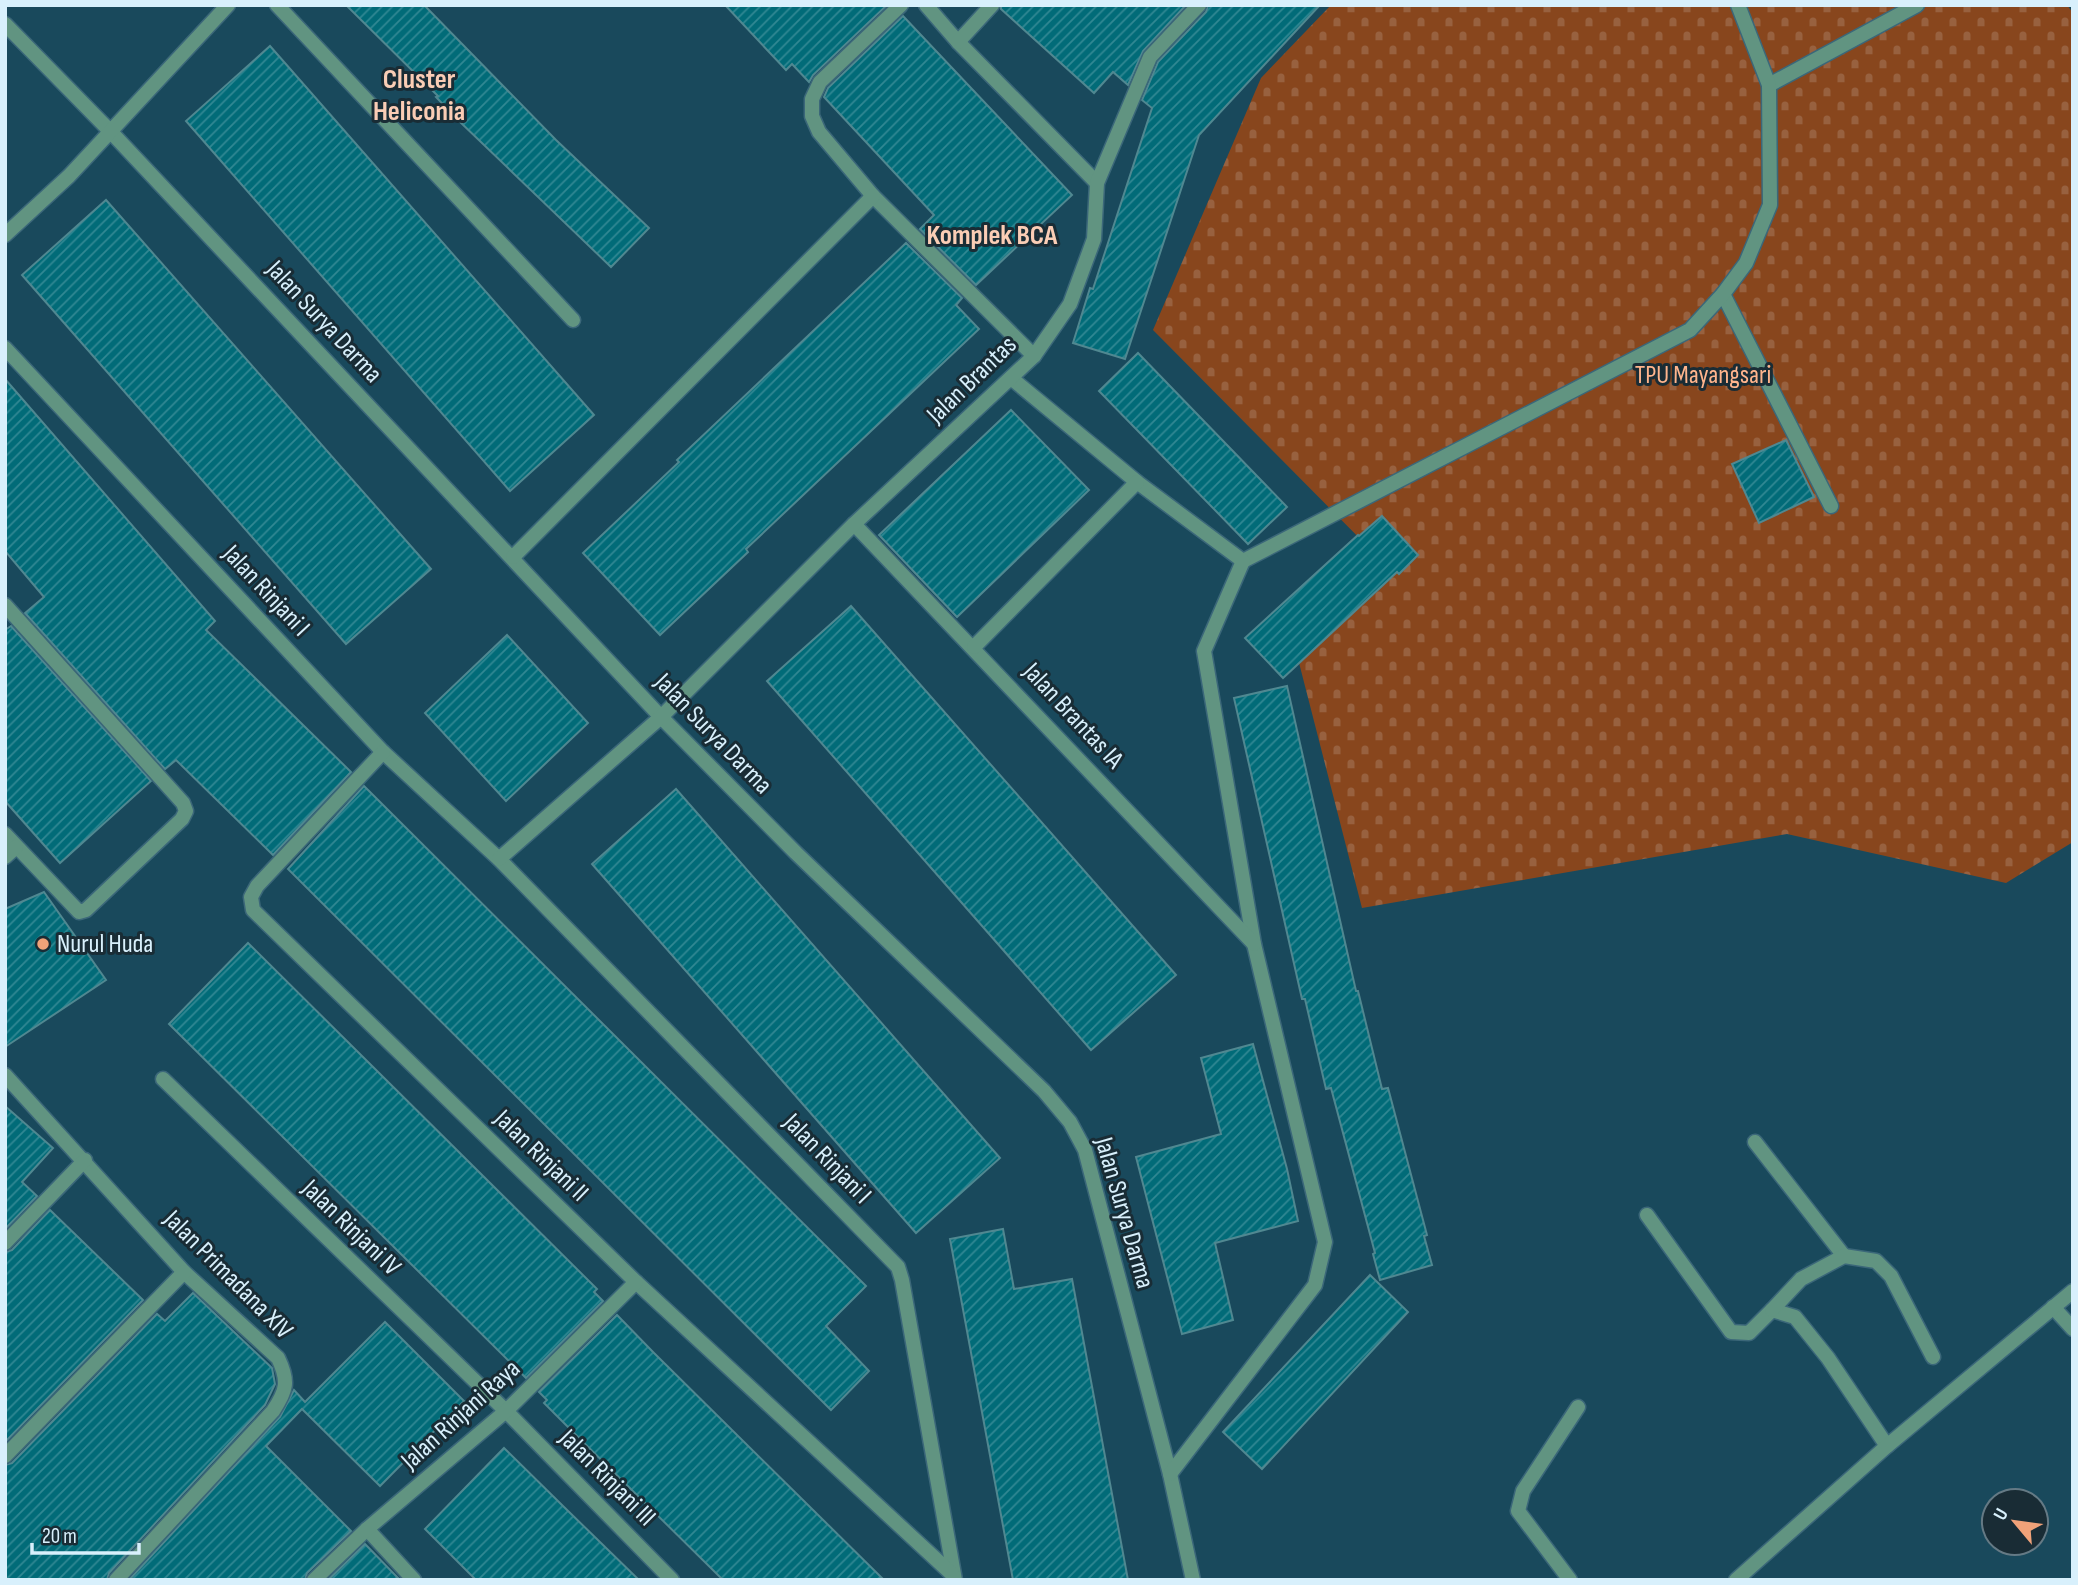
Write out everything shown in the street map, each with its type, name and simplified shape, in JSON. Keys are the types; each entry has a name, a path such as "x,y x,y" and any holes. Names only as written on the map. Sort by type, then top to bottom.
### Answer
{"street":[{"path":"5,234 69,176 228,5"},
{"path":"277,5 573,320"},
{"path":"901,5 820,82 812,99 812,116 819,132 873,196 1034,356"},
{"path":"926,5 958,42 1097,183"},
{"path":"958,42 992,5"},
{"name":"Jalan Brantas","path":"661,717 855,524 1034,356 1070,304 1094,239 1097,183 1150,57 1199,5"},
{"path":"1170,1474 1315,1285 1325,1242 1254,944 1204,651 1243,561 1690,330 1723,294 1746,262 1770,205 1769,85 1738,5"},
{"path":"1769,85 1917,5"},
{"name":"Jalan Surya Darma","path":"5,24 111,132 661,717 796,853 1044,1091 1070,1122 1085,1150 1170,1474 1193,1580"},
{"path":"513,557 873,196"},
{"path":"1723,294 1831,506"},
{"name":"Jalan Rinjani I","path":"5,348 383,752 499,859 898,1267 954,1577"},
{"path":"1011,377 1137,482 1243,561"},
{"path":"974,647 1137,482"},
{"name":"Jalan Brantas IA","path":"855,524 1254,944"},
{"path":"5,606 183,803 186,811 182,819 86,909 79,912 11,852 5,834"},
{"path":"499,859 661,717"},
{"name":"Jalan Rinjani II","path":"383,752 257,886 251,897 253,910 636,1282 954,1577"},
{"name":"Jalan Primadana XIV","path":"5,1075 184,1272 278,1358 286,1374 284,1395 273,1411 116,1580"},
{"name":"Jalan Rinjani IV","path":"163,1079 506,1411"},
{"path":"1755,1142 1844,1256"},
{"path":"5,1243 85,1160"},
{"path":"1647,1215 1731,1332 1749,1332 1801,1279 1844,1256 1876,1261 1891,1276 1933,1357"},
{"path":"5,1456 184,1272"},
{"name":"Jalan Rinjani Raya","path":"314,1580 366,1529 506,1411 636,1282"},
{"path":"1736,1580 1887,1446 2073,1291"},
{"path":"2053,1307 2073,1329"},
{"path":"1772,1310 1795,1317 1828,1358 1887,1446"},
{"path":"1570,1580 1518,1511 1524,1491 1577,1407"},
{"name":"Jalan Rinjani III","path":"506,1411 672,1580"},
{"path":"366,1529 414,1580"}],"green space":[{"name":"TPU Mayangsari","path":"1331,5 2067,5 2073,13 2073,842 2006,883 1787,834 1362,908 1296,651 1388,567 1153,330 1261,78"}],"building":[{"path":"346,5 424,5 556,140 649,228 611,267 458,120 436,97 438,96"},
{"path":"725,5 887,5 813,75 809,82 792,64 786,70"},
{"path":"1001,5 1186,5 1143,51 1128,85 1113,72 1094,93 1001,9"},
{"path":"1208,5 1320,5 1199,135 1125,359 1073,343 1152,108 1142,100 1158,62 1206,12"},
{"path":"903,16 1072,195 976,285 920,229 934,215 824,97 828,88"},
{"path":"270,46 594,415 510,491 186,121"},
{"path":"106,200 431,569 346,644 22,275"},
{"path":"906,243 962,298 956,305 979,329 746,549 748,552 660,635 583,553"},
{"path":"1138,353 1287,507 1248,544 1099,391"},
{"path":"5,379 215,621 206,630 351,772 273,855 176,760 165,769 25,613 44,597 5,551"},
{"path":"1011,410 1089,490 957,617 879,535"},
{"path":"1786,440 1814,497 1759,523 1732,464"},
{"path":"1382,516 1418,555 1283,678 1245,638"},
{"path":"851,606 1176,975 1091,1050 767,681"},
{"path":"11,626 151,781 60,863 5,801 5,630"},
{"path":"507,635 588,723 506,801 425,713"},
{"path":"1287,686 1356,991 1382,1089 1388,1088 1427,1235 1424,1236 1432,1265 1380,1280 1331,1088 1326,1089 1305,999 1302,999 1234,698"},
{"path":"364,786 866,1286 826,1326 869,1371 831,1410 288,869"},
{"path":"676,789 1000,1158 916,1233 592,864"},
{"name":"Nurul Huda","path":"44,892 106,980 5,1047 5,909"},
{"path":"248,943 597,1289 594,1292 603,1301 526,1378 169,1024"},
{"path":"1253,1044 1287,1169 1298,1221 1215,1243 1233,1320 1182,1334 1136,1157 1221,1134 1201,1058"},
{"path":"5,1106 53,1148 22,1182 37,1196 5,1229"},
{"path":"50,1210 143,1300 5,1442 5,1252 12,1250"},
{"path":"1003,1229 1014,1289 1072,1279 1128,1580 1013,1580 950,1239"},
{"path":"1370,1275 1408,1312 1262,1469 1223,1432"},
{"path":"193,1293 272,1368 275,1384 265,1405 109,1573 107,1580 5,1580 5,1465 12,1463 157,1314 165,1321"},
{"path":"617,1315 884,1580 723,1580 567,1426 544,1403 547,1400 539,1392"},
{"path":"385,1322 464,1401 380,1486 302,1409 266,1446 351,1531 307,1573 305,1580 129,1580 280,1417 294,1390 305,1402"},
{"path":"504,1448 639,1580 476,1580 425,1529"},
{"path":"365,1544 400,1580 328,1580"}],"place":[{"name":"Nurul Huda","path":"43,944"}],"district":[{"name":"Cluster Heliconia","path":"419,95"},
{"name":"Komplek BCA","path":"992,235"}]}
